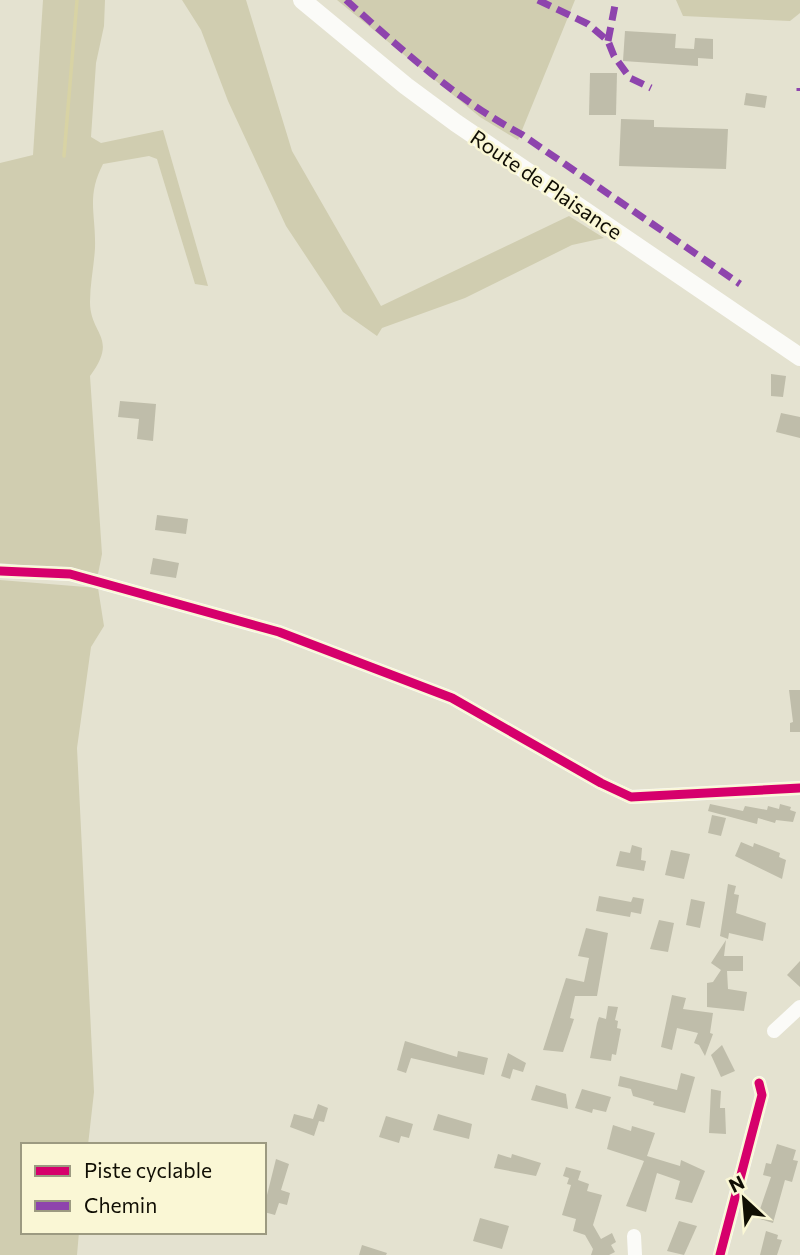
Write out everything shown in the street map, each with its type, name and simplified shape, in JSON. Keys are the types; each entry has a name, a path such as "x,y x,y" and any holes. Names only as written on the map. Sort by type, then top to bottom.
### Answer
{"main road":[{"name":"Route de Plaisance","path":"302,0 396,78 456,123 800,357"}],"street":[{"path":"0,571 70,574 279,632 452,698 601,783 631,797 800,788"},
{"path":"774,1031 800,1007"},
{"path":"720,1255 762,1096 759,1083"},
{"path":"634,1236 635,1255"}],"shaded area":[{"path":"43,0 105,0 104,26 96,63 91,137 101,143 163,130 208,286 195,284 157,159 149,156 103,164 93,196 95,248 90,302 91,313 103,344 98,363 90,376 102,554 98,574 0,563 0,163 33,155"},
{"path":"182,0 246,0 292,151 381,306 569,216 604,238 572,245 465,298 382,328 377,336 343,312 286,226 228,101 201,30"},
{"path":"337,0 575,0 518,140 480,117"},
{"path":"676,0 800,0 800,13 790,21 683,16"},
{"path":"0,580 98,588 104,626 91,647 77,748 94,1092 88,1143 21,1143 21,1234 79,1234 77,1255 0,1255"}],"building":[{"path":"625,31 676,34 675,48 694,49 695,38 713,39 713,59 698,58 698,66 623,61"},
{"path":"590,73 617,73 616,115 589,115"},
{"path":"746,93 767,96 765,108 744,105"},
{"path":"621,119 654,120 654,127 728,129 726,169 619,166"},
{"path":"771,374 786,376 783,397 771,396"},
{"path":"120,401 156,404 153,441 137,439 139,419 118,417"},
{"path":"781,413 800,417 800,438 776,432"},
{"path":"157,515 188,519 186,534 155,530"},
{"path":"153,558 179,563 176,578 150,574"},
{"path":"789,690 800,690 800,732 790,732 790,723 793,722"},
{"path":"710,804 743,811 745,806 779,809 780,804 791,807 790,810 796,812 793,822 776,820 775,823 758,818 757,824 708,811"},
{"path":"712,815 726,818 721,836 708,833"},
{"path":"741,842 753,847 754,843 780,853 779,857 786,860 782,879 735,856"},
{"path":"632,845 642,848 641,860 646,861 644,871 616,866 620,851 630,853"},
{"path":"671,850 690,854 684,879 665,875"},
{"path":"728,884 736,886 734,894 739,895 736,913 766,923 763,941 729,933 728,939 720,936"},
{"path":"599,896 631,902 633,897 644,899 641,914 631,912 630,917 596,911"},
{"path":"691,899 705,902 700,928 686,925"},
{"path":"659,920 674,923 668,952 650,949"},
{"path":"586,928 608,933 597,996 575,996 570,1018 574,1019 563,1052 543,1050 566,978 584,982 589,958 578,956"},
{"path":"726,940 724,956 743,956 743,971 727,971 728,989 747,992 744,1011 707,1007 707,983 713,982 721,970 711,963"},
{"path":"800,961 800,987 787,975"},
{"path":"672,995 686,998 683,1009 713,1013 710,1033 713,1034 705,1056 699,1045 694,1043 698,1033 677,1028 672,1050 661,1047"},
{"path":"608,1006 618,1007 615,1020 618,1021 617,1028 621,1029 616,1055 612,1054 611,1061 590,1058 599,1017 606,1019"},
{"path":"405,1041 457,1057 458,1051 488,1058 484,1075 411,1058 406,1073 397,1070"},
{"path":"722,1045 735,1071 721,1077 711,1055"},
{"path":"508,1053 526,1063 523,1072 513,1069 510,1079 501,1076"},
{"path":"681,1073 695,1077 685,1113 653,1105 654,1102 633,1096 631,1089 618,1086 620,1076 677,1090"},
{"path":"536,1085 566,1094 568,1109 531,1100"},
{"path":"582,1089 611,1097 606,1112 593,1109 592,1113 575,1108"},
{"path":"711,1089 721,1091 720,1108 725,1108 726,1134 709,1133"},
{"path":"318,1104 328,1108 324,1122 319,1121 314,1136 290,1127 294,1114 313,1119"},
{"path":"438,1114 472,1124 469,1139 433,1130"},
{"path":"386,1116 413,1124 409,1138 401,1136 399,1143 379,1137"},
{"path":"613,1125 631,1131 632,1126 655,1133 647,1156 680,1166 681,1160 705,1171 692,1203 675,1199 680,1181 657,1173 646,1212 626,1206 644,1161 607,1149"},
{"path":"777,1144 796,1150 793,1160 798,1161 792,1182 785,1180 773,1223 757,1218 771,1177 763,1175 766,1163 771,1164"},
{"path":"498,1154 511,1158 512,1154 541,1163 536,1176 494,1168"},
{"path":"276,1159 289,1164 281,1190 290,1193 287,1205 279,1203 275,1215 266,1213 266,1199"},
{"path":"566,1167 581,1171 578,1180 589,1184 587,1191 602,1195 593,1225 601,1239 612,1233 616,1242 611,1245 615,1252 609,1255 591,1255 593,1249 585,1235 573,1231 576,1219 562,1215 571,1185 567,1184 569,1178 563,1176"},
{"path":"480,1218 509,1226 502,1249 473,1241"},
{"path":"679,1221 697,1226 684,1255 667,1251"},
{"path":"766,1231 778,1235 777,1239 782,1240 777,1255 760,1255"},
{"path":"362,1245 387,1253 359,1255"}],"waterway":[{"path":"64,156 77,0"}],"marked path":[{"path":"346,0 409,55 474,106 521,134 740,284"},
{"path":"538,0 588,24 608,41 614,56 630,78 651,88"},
{"path":"608,41 616,0"}],"cycle path":[{"path":"0,571 70,574 279,632 452,698 601,783 631,797 800,788"},
{"path":"720,1255 762,1095 759,1083"}]}
